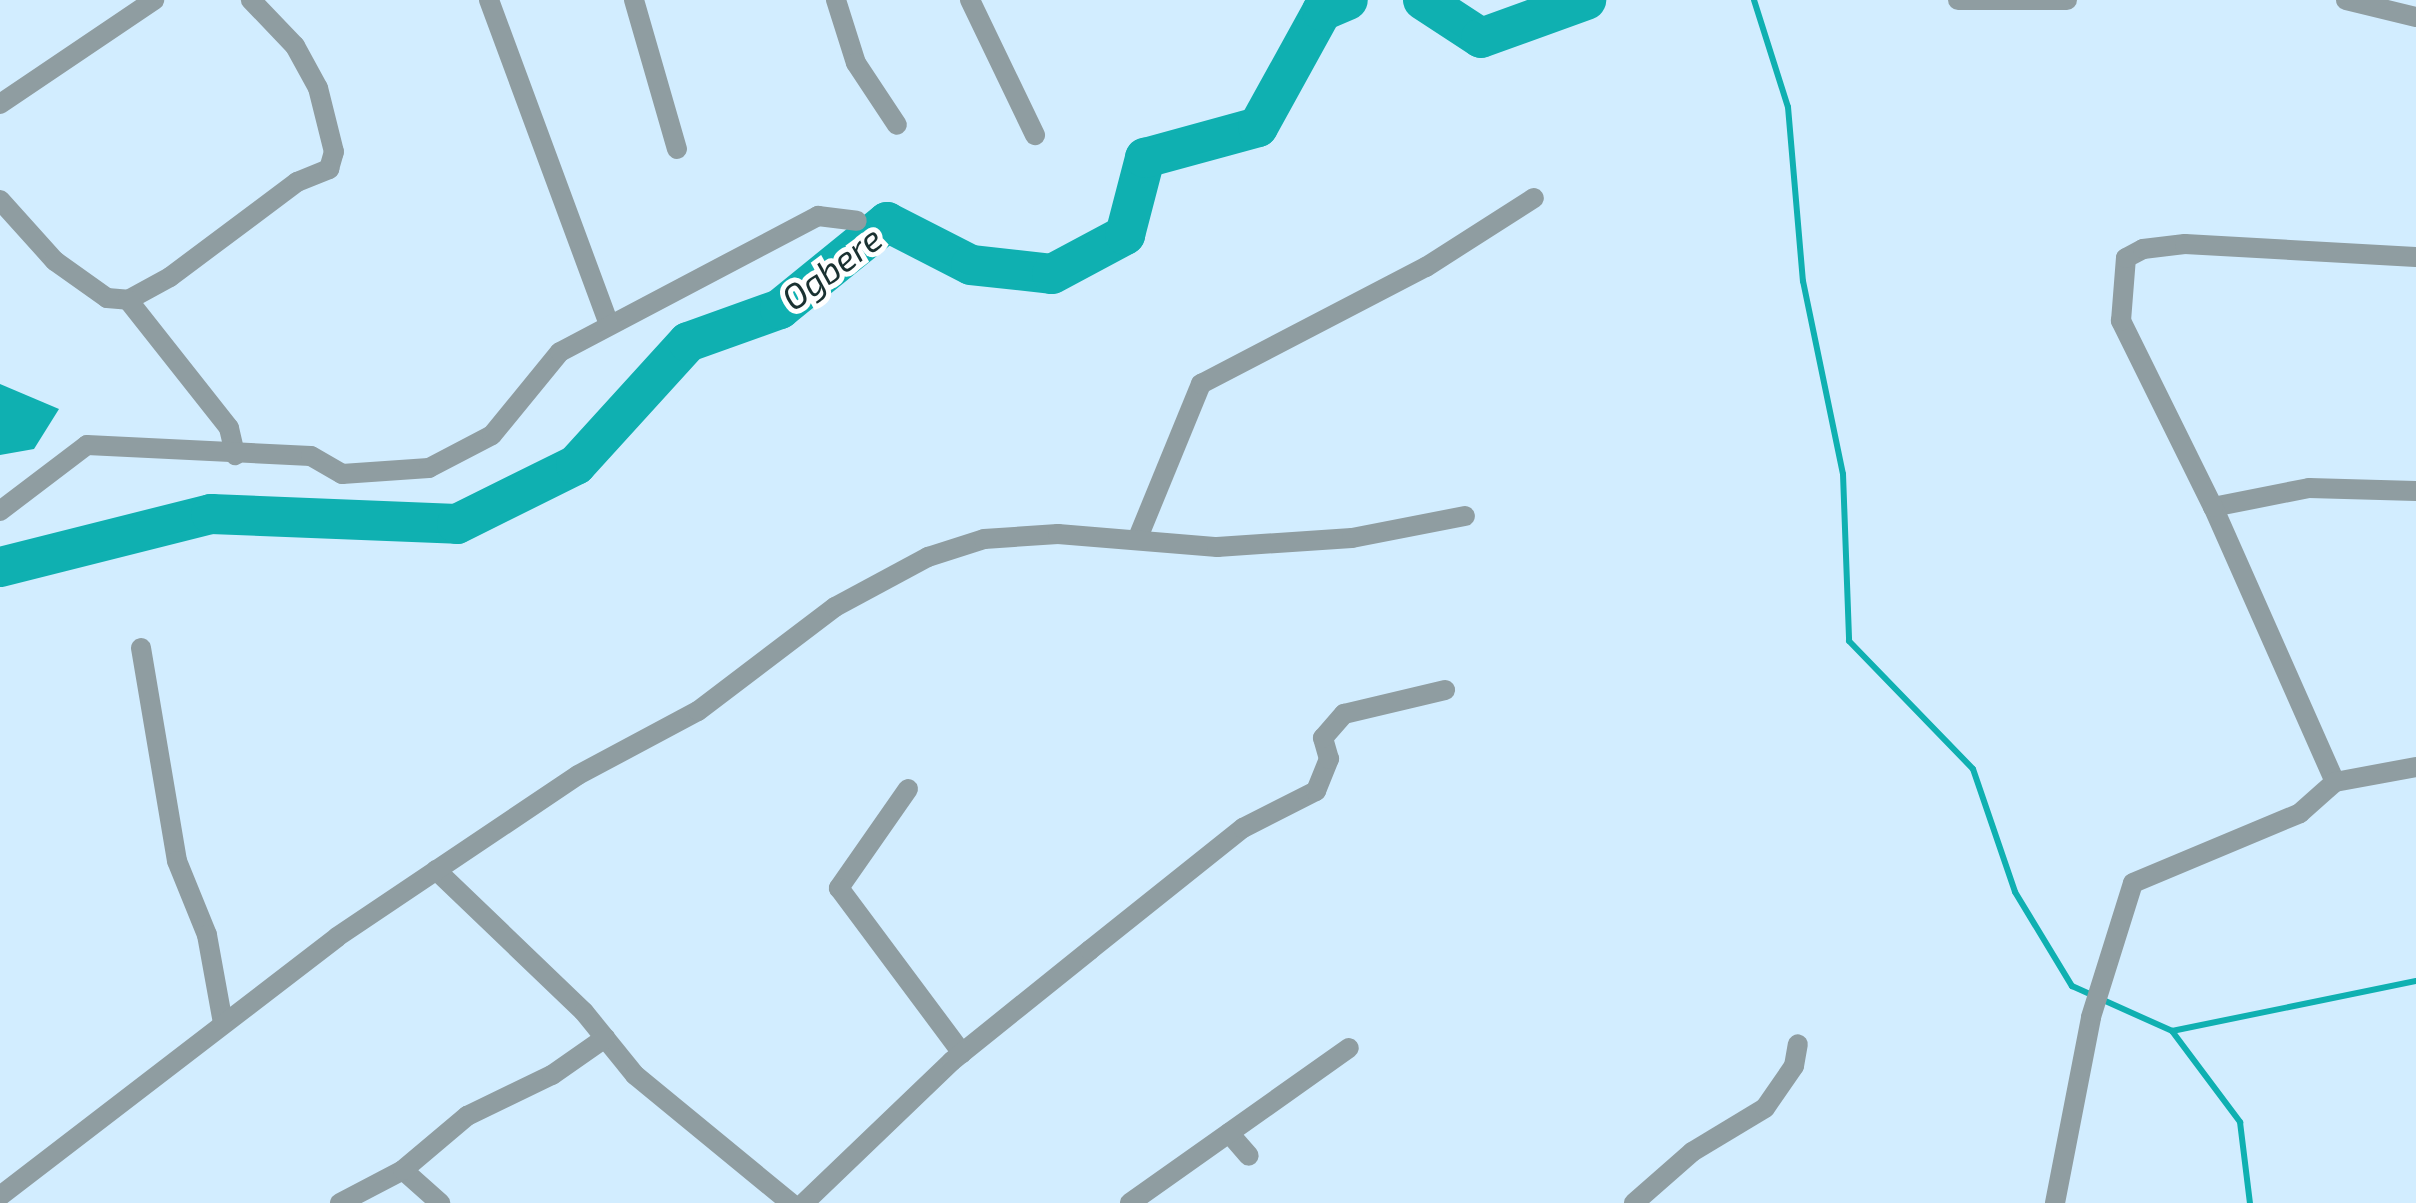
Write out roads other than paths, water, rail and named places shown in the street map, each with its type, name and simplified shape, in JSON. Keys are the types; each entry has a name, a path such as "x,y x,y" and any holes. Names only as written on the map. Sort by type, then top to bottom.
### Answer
{"street":[{"path":"0,104 154,0"},
{"path":"0,200 55,260 108,298 128,300 170,277 297,182 329,169 334,152 318,88 295,46 251,0"},
{"path":"489,0 609,326"},
{"path":"634,0 677,149"},
{"path":"836,0 856,63 897,125"},
{"path":"970,0 1036,136"},
{"path":"1958,0 2067,0"},
{"path":"2346,0 2416,17"},
{"path":"1136,540 1201,384 1426,267 1534,198"},
{"path":"0,511 87,445 310,456 342,474 429,468 492,435 560,352 818,216 857,220"},
{"path":"2335,782 2213,506 2122,321 2126,258 2143,249 2184,244 2416,257"},
{"path":"128,300 229,428 235,454"},
{"path":"2213,506 2309,488 2416,490"},
{"path":"0,1196 223,1023 436,870 578,776 698,711 835,607 928,557 984,539 1058,534 1216,547 1333,539 1465,516"},
{"path":"141,648 177,862 206,936 223,1023"},
{"path":"804,1203 962,1053 1243,828 1316,791 1329,758 1324,738 1344,714 1445,690"},
{"path":"2055,1203 2091,1017 2106,986 2133,884 2300,813 2335,782 2416,767"},
{"path":"908,790 860,849 839,888 962,1053"},
{"path":"436,870 605,1038 635,1075 791,1203"},
{"path":"340,1203 402,1170 467,1116 552,1074 605,1038"},
{"path":"1634,1203 1692,1152 1765,1108 1794,1066 1798,1044"},
{"path":"1130,1203 1349,1048"},
{"path":"1229,1133 1250,1156"},
{"path":"402,1170 440,1203"}],"waterway":[{"name":"Ogbere","path":"0,567 211,514 457,524 576,465 688,342 780,309 887,222 971,265 1052,274 1125,235 1145,158 1258,127 1322,11 1348,0"},
{"name":"Ogbere","path":"1423,0 1481,38 1586,0"},
{"path":"1754,0 1788,107 1803,281 1843,474 1849,641 1973,769 2015,892 2072,986 2172,1031 2240,1122 2250,1203"},
{"path":"2172,1031 2416,981"}]}
